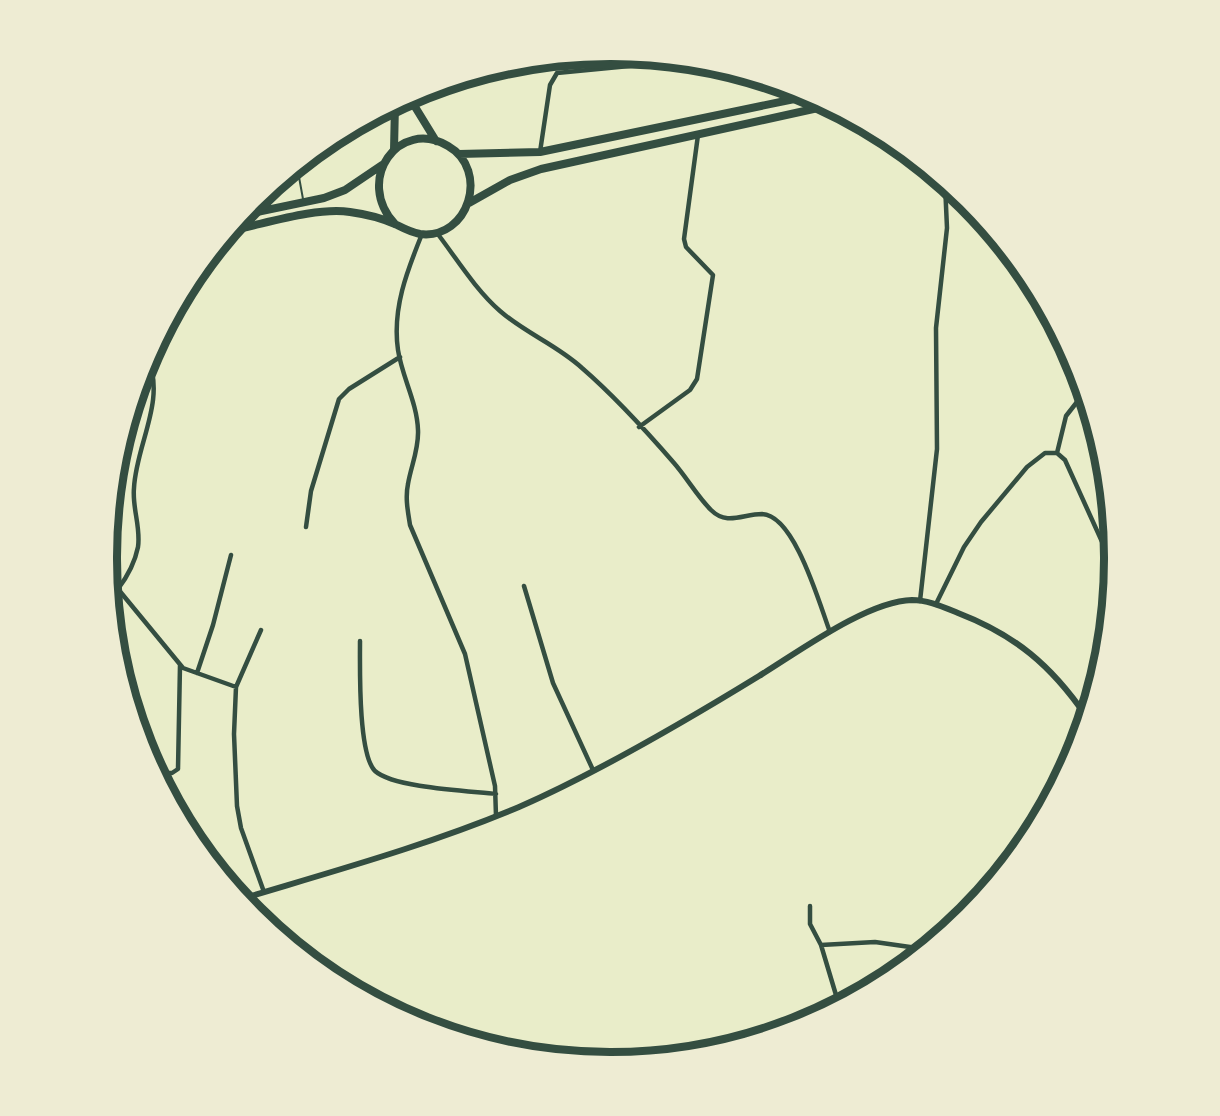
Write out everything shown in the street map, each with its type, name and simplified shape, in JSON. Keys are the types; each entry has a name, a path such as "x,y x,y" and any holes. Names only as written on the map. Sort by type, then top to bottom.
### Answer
{"highway":[{"path":"459,154 540,152 792,100"},
{"path":"414,105 436,141"},
{"path":"469,203 510,180 541,169 813,108"},
{"path":"394,114 394,150"},
{"path":"243,228 329,212 350,212 395,224 408,231 422,234 437,232 451,226 461,216 469,203 471,186 468,169 459,154 436,141 419,140 394,150 382,165 345,190 259,212"},
{"path":"382,165 378,177 379,197 386,214 395,224"}],"street":[{"path":"540,152 550,85 557,73 634,66"},
{"path":"639,427 690,390 701,370 712,275 686,247 684,238 698,135"},
{"path":"920,601 937,449 936,328 947,228 946,197"},
{"path":"437,232 485,297 500,312 554,346 584,369 674,463 717,515 733,519 768,515 782,524 797,546 830,632"},
{"path":"422,234 401,289 397,333 400,357 418,427 418,441 406,503 410,525 463,647 496,794 496,816"},
{"path":"306,527 311,491 339,399 349,389 400,357"},
{"path":"153,372 154,399 137,462 133,489 138,519 138,548 118,588 180,665 236,687"},
{"path":"1057,453 1066,416 1078,401"},
{"path":"936,604 964,547 981,522 1028,466 1045,453 1057,453 1065,460 1103,544"},
{"path":"197,673 213,625 231,555"},
{"path":"525,586 553,683 593,770"},
{"path":"251,896 350,867 496,816 593,770 721,699 830,632 875,609 899,602 920,601 936,604 975,620 1035,655 1064,686 1080,708"},
{"path":"261,630 236,687 234,734 237,806 241,828 264,892"},
{"path":"360,641 366,752 375,770 390,779 424,786 496,794"},
{"path":"166,773 172,773 178,769 180,665"},
{"path":"810,906 810,924 822,945 836,997"},
{"path":"822,945 875,942 912,948"}],"lane":[{"path":"299,175 304,202"},
{"path":"269,201 271,209"}]}
